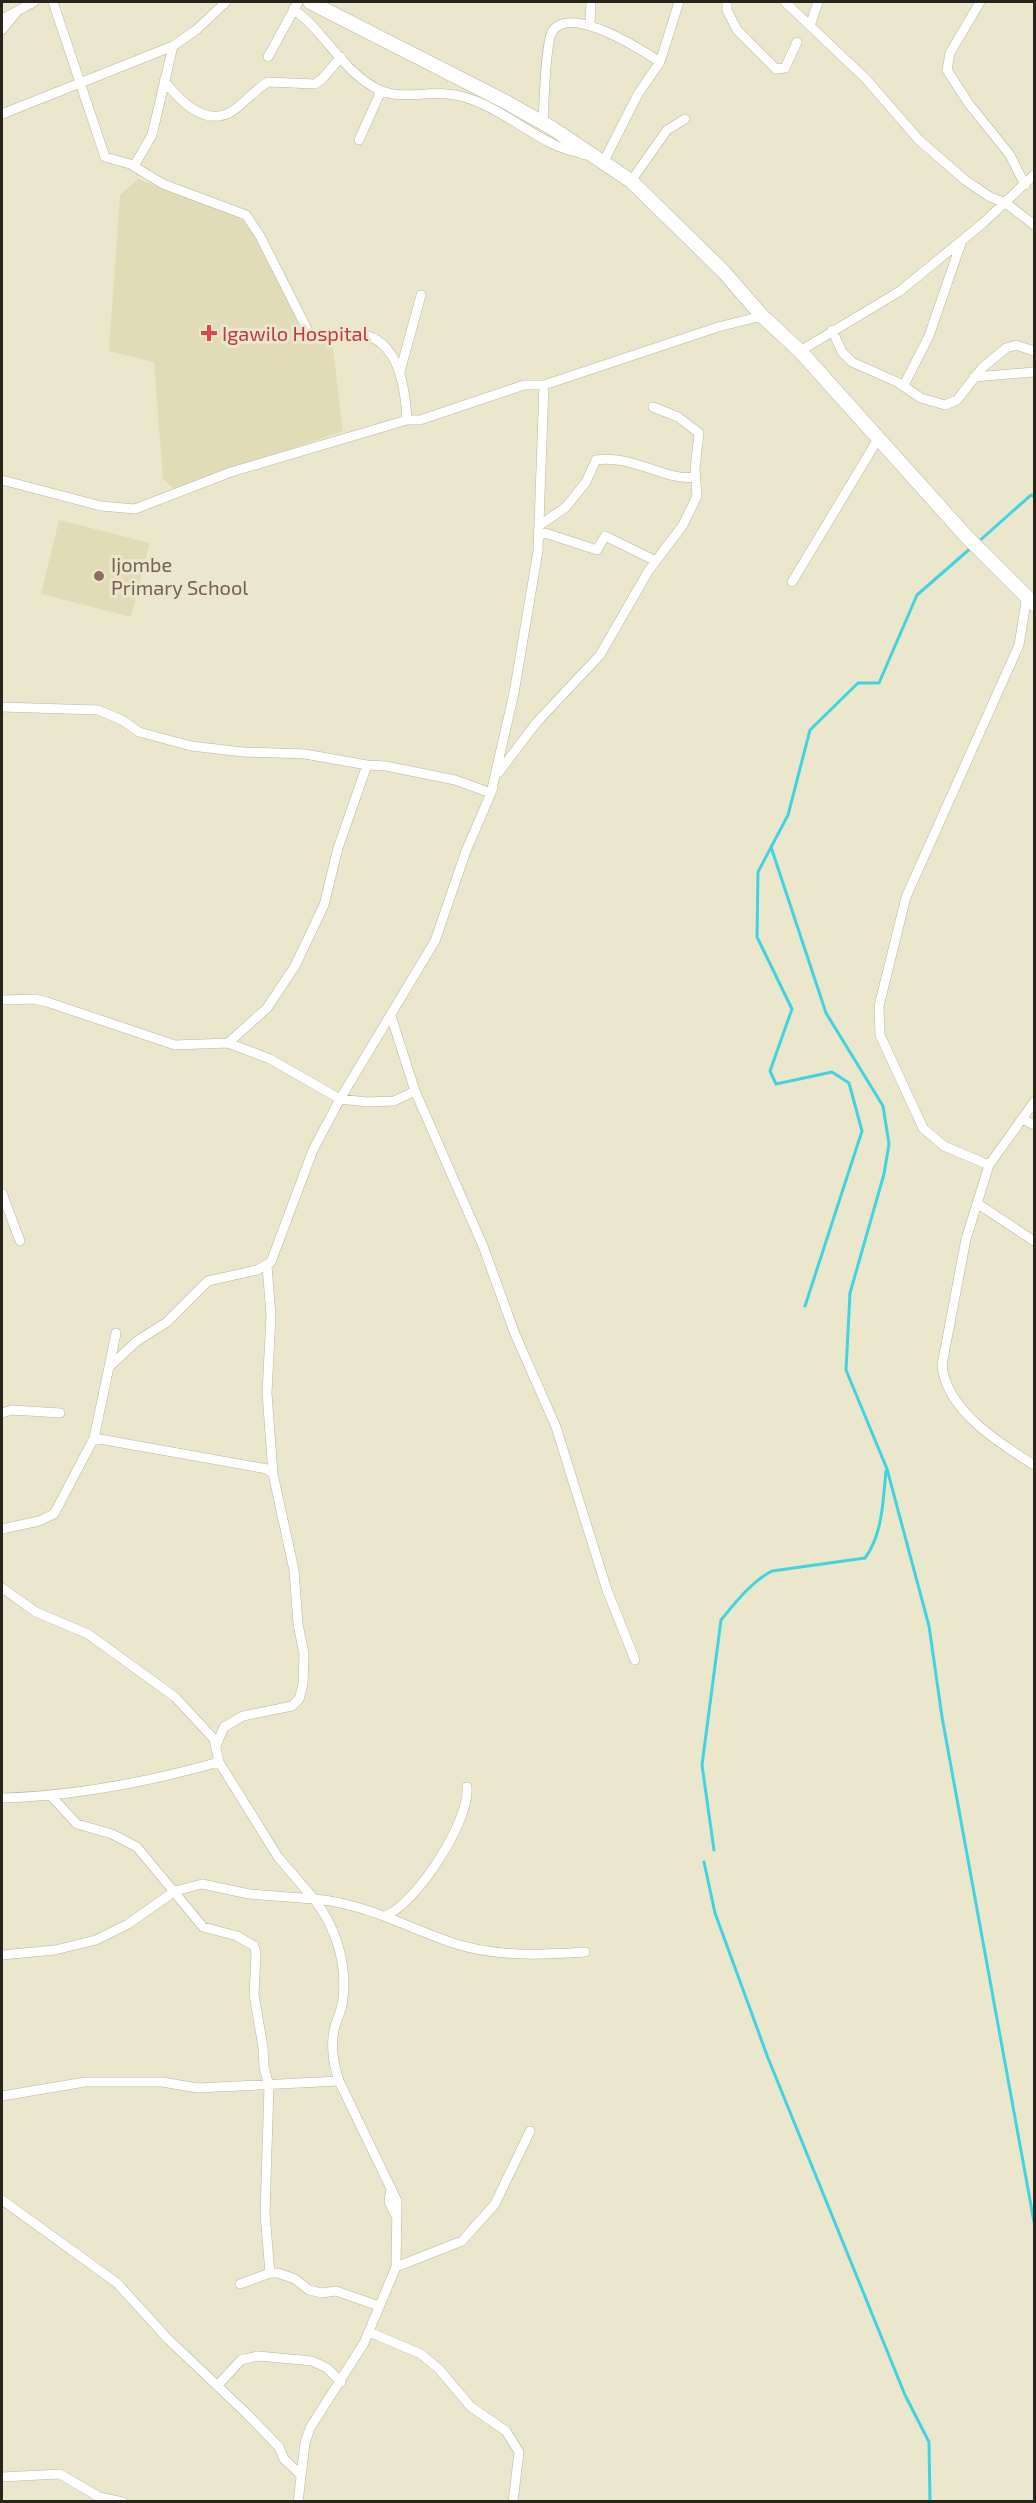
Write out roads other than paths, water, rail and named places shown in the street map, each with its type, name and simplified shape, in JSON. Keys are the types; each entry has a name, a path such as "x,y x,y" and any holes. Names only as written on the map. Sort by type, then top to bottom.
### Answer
{"highway":[{"path":"310,2 506,102 604,161 631,181 723,272 762,316 800,351 966,536 1031,600"}],"street":[{"path":"2,19 34,2"},
{"path":"52,2 105,157 134,166 163,184 246,215 260,236 308,331 321,338 347,334 367,336 391,352 400,372 407,420"},
{"path":"2,114 173,46 196,30 226,2"},
{"path":"590,24 591,2"},
{"path":"268,57 296,5 359,76 381,91 409,96 453,95 481,105 554,145 604,161 638,94 660,62 679,2"},
{"path":"727,2 727,10 737,30 776,69 785,68 797,42"},
{"path":"785,2 866,79 919,140 965,180 990,197 1006,203 1035,225"},
{"path":"810,26 818,2"},
{"path":"980,2 950,52 947,70 969,104 1010,155 1025,185"},
{"path":"2,30 17,11"},
{"path":"543,124 552,32 564,25 590,24 660,62"},
{"path":"134,166 152,135 173,46"},
{"path":"164,81 189,108 221,115 234,110 268,82 315,84 322,80 341,57"},
{"path":"359,140 381,91"},
{"path":"631,181 668,130 685,119"},
{"path":"800,351 900,291 1006,203 1035,175"},
{"path":"904,385 929,336 961,241"},
{"path":"400,372 421,295"},
{"path":"2,480 101,506 135,509 231,472 407,420 420,420 524,385 544,385 718,327 762,316"},
{"path":"832,330 842,352 852,362 904,385 921,398 948,405 957,400 974,377 1008,347 1019,346 1035,351"},
{"path":"974,377 1035,372"},
{"path":"491,793 514,693 539,536 544,385"},
{"path":"216,1746 224,1727 243,1716 292,1706 299,1699 303,1685 304,1654 298,1624 294,1570 273,1474 267,1393 272,1315 267,1266 275,1254 313,1150 340,1099 435,942 466,851 500,770 513,752 606,646 656,561 676,537 695,504 698,492 695,477 699,433 678,417 653,407"},
{"path":"792,582 878,439"},
{"path":"540,525 566,507 586,482 592,464 597,459 639,463 680,478 695,477"},
{"path":"539,536 545,533 598,550 605,536 656,561"},
{"path":"989,1165 944,1146 923,1128 880,1035 879,1006 906,897 1019,645 1031,600"},
{"path":"2,707 98,710 122,720 139,732 191,746 243,752 305,754 386,766 455,780 491,793"},
{"path":"228,1043 267,1008 302,951 324,904 338,848 367,765"},
{"path":"2,1000 34,999 47,1002 62,1009 98,1017 146,1037 176,1045 228,1043 270,1059 340,1099 367,1102 394,1101 415,1091"},
{"path":"391,1016 415,1091 483,1246 515,1334 556,1427 607,1590 635,1660"},
{"path":"1035,1102 989,1165 966,1239 942,1365 943,1375 954,1398 970,1415 1009,1448 1035,1465"},
{"path":"1023,1119 1035,1125"},
{"path":"2,1193 20,1241"},
{"path":"978,1204 1035,1241"},
{"path":"110,1367 137,1341 167,1322 208,1281 267,1266"},
{"path":"2,1529 39,1521 54,1514 94,1438 116,1333"},
{"path":"2,1413 12,1410 60,1413"},
{"path":"94,1438 130,1443 171,1454 267,1468 273,1474"},
{"path":"2,1588 36,1612 88,1634 132,1664 200,1721 216,1746 219,1762 273,1849 314,1899 335,1934 342,1963 343,2000 332,2041 333,2061 339,2081 397,2201 396,2267 369,2332 341,2382 310,2428 305,2443 298,2502"},
{"path":"2,1798 52,1797 174,1775 219,1762"},
{"path":"387,1915 407,1901 456,1833 468,1794 467,1787"},
{"path":"52,1797 77,1824 112,1834 137,1847 203,1927 237,1936 254,1946 256,2014 269,2086 265,2214 270,2273"},
{"path":"2,1955 55,1950 96,1940 128,1924 175,1891 202,1884 249,1894 314,1899 387,1915 465,1946 526,1956 585,1952"},
{"path":"2,2096 96,2082 162,2082 198,2088 339,2081"},
{"path":"396,2267 462,2241 495,2204 530,2131"},
{"path":"2,2200 117,2283 168,2339 218,2385 279,2447 284,2459 301,2475"},
{"path":"240,2284 270,2273 288,2275 309,2290 322,2293 336,2291 379,2306"},
{"path":"369,2332 421,2354 440,2369 471,2407 506,2431 519,2452 513,2502"},
{"path":"218,2385 241,2360 258,2356 312,2361 327,2368 341,2382"},
{"path":"2,2477 60,2474 99,2497 123,2502"}],"waterway":[{"path":"977,543 1031,495 1034,496"},
{"path":"805,1306 862,1131 849,1083 832,1072 776,1084 770,1071 792,1009 757,937 758,872 788,815 810,730 858,683 879,683 917,595 972,547"},
{"path":"771,847 826,1013 883,1106 889,1144 884,1174 850,1293 846,1370 887,1469 929,1626 942,1717 1034,2222"},
{"path":"714,1850 702,1765 721,1620 751,1586 772,1571 865,1558 879,1527 886,1471"},
{"path":"704,1862 715,1913 768,2058 905,2395 929,2442 930,2502"}],"place":[{"name":"Igawilo Hospital","path":"209,333"},
{"name":"Ijombe Primary School","path":"99,576"}]}
